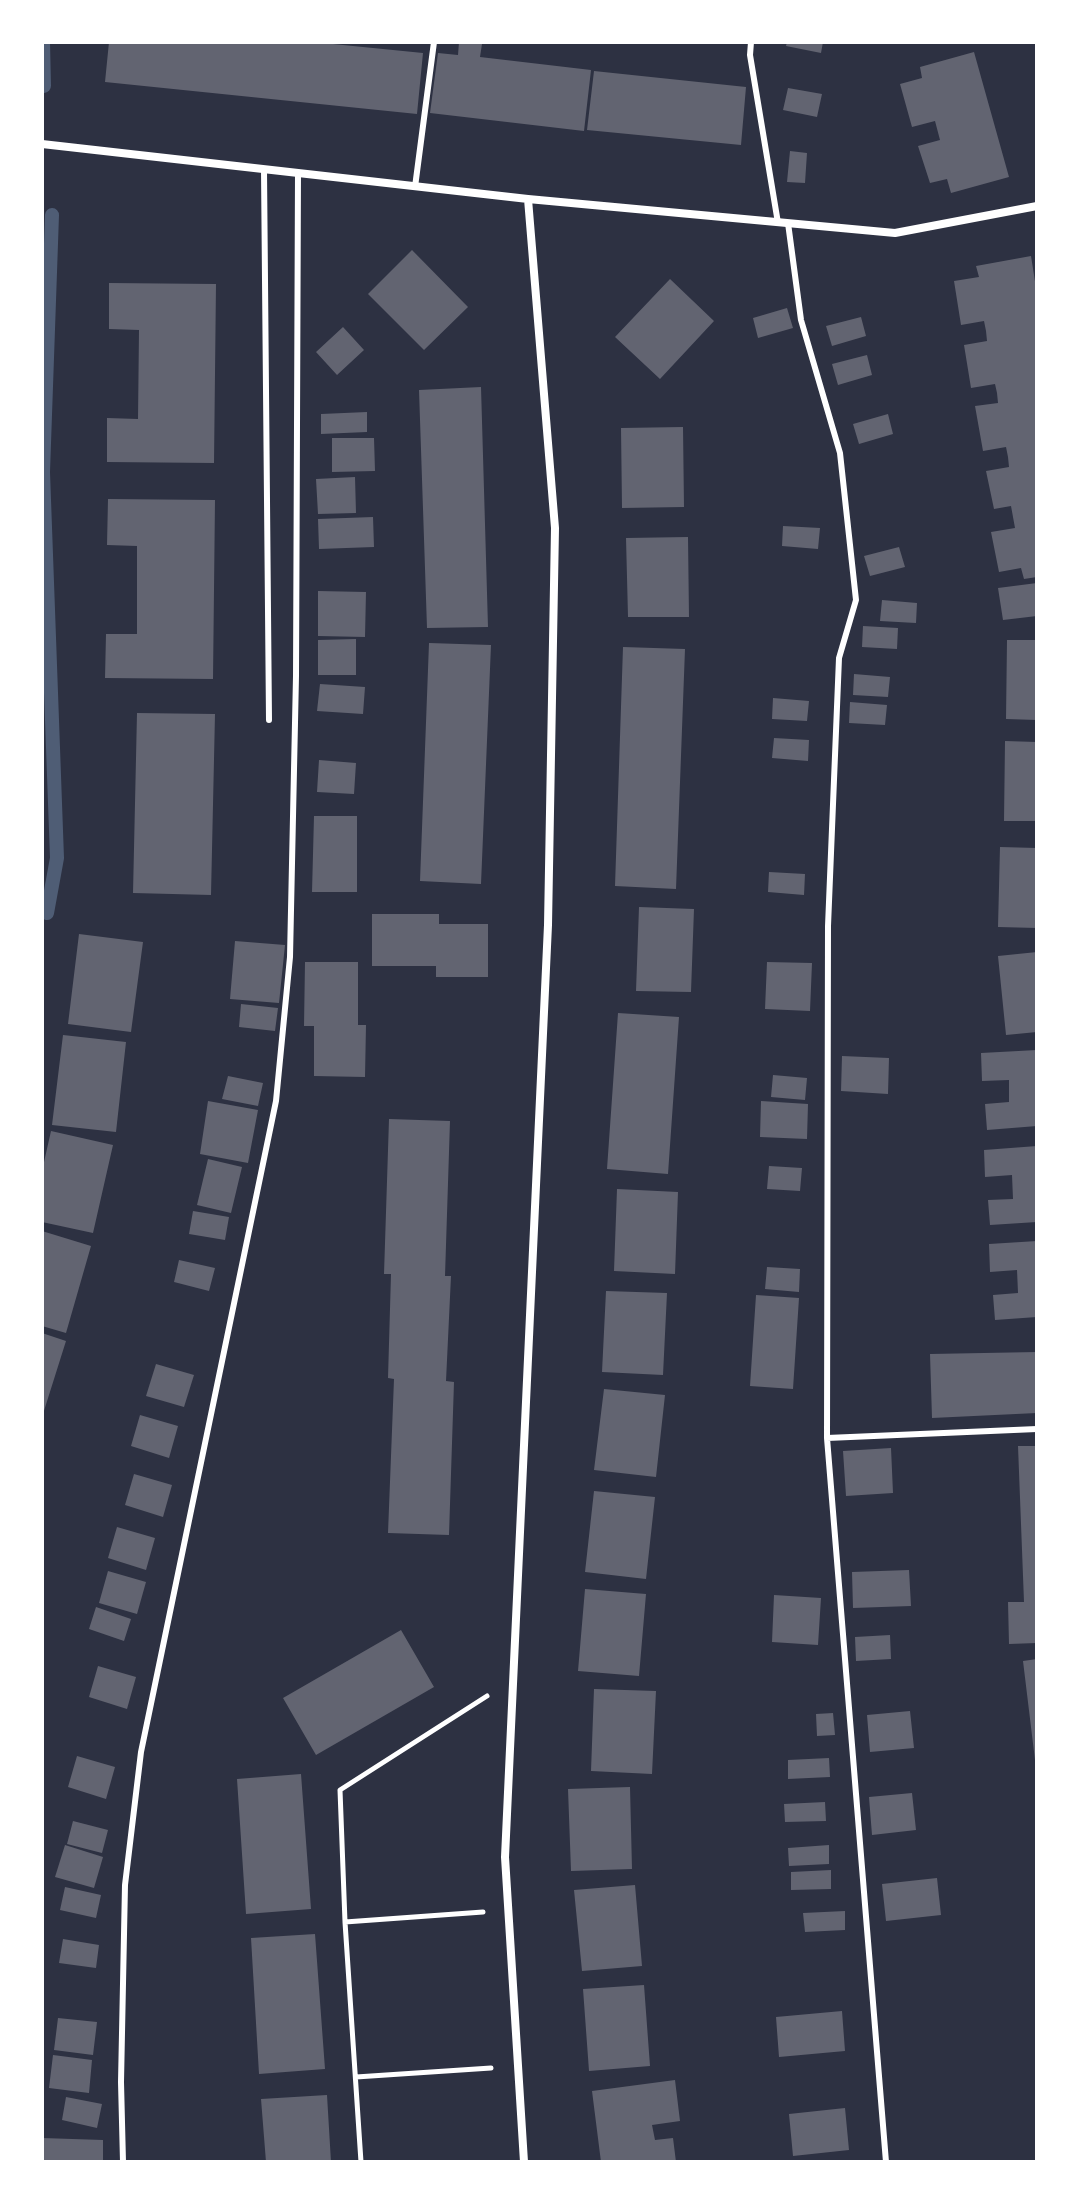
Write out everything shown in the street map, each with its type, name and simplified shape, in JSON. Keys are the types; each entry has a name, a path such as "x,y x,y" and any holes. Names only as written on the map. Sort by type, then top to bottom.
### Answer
{"street":[{"path":"42,144 528,199 895,233 1037,206"},
{"path":"524,2162 505,1857 548,925 555,528 528,199"}],"lane":[{"path":"415,187 434,42"},
{"path":"751,42 750,55 778,223"},
{"path":"264,170 269,720"},
{"path":"123,2162 121,2082 125,1885 141,1752 276,1101 290,957 296,676 298,173"},
{"path":"788,223 801,320 840,453 856,600 839,658 828,926 827,1438 886,2162"},
{"path":"827,1438 1037,1429"}],"path":[{"path":"361,2162 345,1922 340,1790 512,1680"},
{"path":"345,1922 508,1910"},
{"path":"356,2077 518,2066"}],"building":[{"path":"109,42 313,42 423,53 417,114 105,82"},
{"path":"459,42 482,44 480,57 591,70 584,131 430,113 438,53 458,55"},
{"path":"787,42 823,42 821,53 786,46"},
{"path":"974,52 1009,177 951,193 947,179 930,183 918,146 940,140 935,121 912,127 900,84 922,78 920,67"},
{"path":"594,71 746,87 741,145 587,130"},
{"path":"788,88 822,94 817,117 783,110"},
{"path":"790,151 807,153 805,183 787,182"},
{"path":"412,250 468,307 424,350 368,294"},
{"path":"1031,256 1037,294 1037,577 1024,579 1021,568 999,572 991,532 1015,528 1011,506 994,509 986,471 1009,467 1008,457 1006,447 983,451 975,406 998,403 997,393 995,384 971,388 964,345 987,341 986,331 984,321 961,325 954,281 979,277 976,266"},
{"path":"670,279 714,321 660,379 615,337"},
{"path":"109,283 216,284 214,463 107,462 107,418 138,419 139,330 109,329"},
{"path":"787,308 793,328 758,338 753,318"},
{"path":"861,317 866,336 832,346 826,326"},
{"path":"343,327 364,350 337,375 316,352"},
{"path":"867,355 872,375 838,385 832,364"},
{"path":"481,387 488,627 427,628 419,390"},
{"path":"367,412 367,432 321,434 321,414"},
{"path":"888,414 893,434 859,444 853,424"},
{"path":"683,427 684,507 622,508 621,428"},
{"path":"332,438 374,438 375,471 332,472"},
{"path":"355,477 356,513 318,514 316,479"},
{"path":"108,499 215,500 213,679 105,678 106,634 137,634 137,546 107,545"},
{"path":"373,517 374,547 319,549 318,519"},
{"path":"783,526 820,528 818,549 782,546"},
{"path":"688,537 689,617 628,617 626,538"},
{"path":"899,547 905,567 870,576 864,556"},
{"path":"1037,583 1037,616 1003,620 998,588"},
{"path":"318,591 366,592 365,637 318,636"},
{"path":"882,600 917,603 916,623 880,621"},
{"path":"863,626 898,628 897,649 862,647"},
{"path":"356,639 356,675 318,675 318,640"},
{"path":"1007,640 1037,640 1037,720 1006,719"},
{"path":"429,643 491,645 481,884 420,881"},
{"path":"623,647 685,649 676,889 615,886"},
{"path":"854,674 890,677 888,697 853,695"},
{"path":"320,684 365,687 363,714 317,711"},
{"path":"773,698 809,701 807,721 772,719"},
{"path":"850,702 887,705 885,725 849,723"},
{"path":"137,713 215,714 211,895 133,893"},
{"path":"774,738 809,740 808,761 772,758"},
{"path":"1005,741 1037,742 1037,821 1004,821"},
{"path":"319,760 356,763 354,794 317,792"},
{"path":"314,816 357,816 357,892 312,892"},
{"path":"1000,847 1037,848 1037,928 998,927"},
{"path":"769,872 805,874 804,895 768,892"},
{"path":"639,907 694,909 691,992 636,991"},
{"path":"372,914 439,914 439,924 488,924 488,977 436,977 436,966 372,966"},
{"path":"79,934 143,942 131,1032 68,1024"},
{"path":"235,941 285,945 279,1003 230,999"},
{"path":"1037,952 1037,1032 1006,1035 998,956"},
{"path":"305,962 358,962 358,1025 366,1025 365,1077 314,1076 314,1026 304,1026"},
{"path":"767,962 812,963 810,1011 765,1009"},
{"path":"241,1004 278,1008 275,1031 239,1027"},
{"path":"618,1013 679,1017 668,1174 607,1169"},
{"path":"63,1035 126,1042 116,1132 52,1125"},
{"path":"1037,1050 1037,1126 987,1130 985,1104 1009,1102 1009,1080 982,1081 981,1053"},
{"path":"842,1056 889,1058 888,1094 841,1091"},
{"path":"773,1075 807,1078 805,1100 771,1097"},
{"path":"228,1076 263,1083 258,1106 222,1099"},
{"path":"208,1101 258,1110 248,1163 200,1154"},
{"path":"761,1101 808,1104 807,1139 760,1137"},
{"path":"389,1119 450,1121 445,1276 451,1276 446,1381 454,1382 449,1535 388,1533 394,1379 388,1378 391,1274 384,1274"},
{"path":"51,1131 113,1145 93,1233 42,1222 42,1171"},
{"path":"1037,1146 1037,1222 990,1225 988,1200 1013,1199 1012,1175 985,1177 984,1150"},
{"path":"208,1159 242,1167 231,1213 197,1205"},
{"path":"769,1166 802,1168 800,1191 767,1189"},
{"path":"617,1189 678,1192 675,1274 614,1271"},
{"path":"193,1211 229,1217 225,1240 189,1234"},
{"path":"42,1231 91,1246 66,1333 42,1326"},
{"path":"1037,1241 1037,1317 995,1320 993,1295 1018,1293 1017,1270 990,1272 989,1244"},
{"path":"179,1260 215,1268 209,1291 174,1282"},
{"path":"767,1267 800,1269 799,1292 765,1289"},
{"path":"606,1291 667,1293 663,1375 602,1372"},
{"path":"756,1295 799,1298 793,1389 750,1386"},
{"path":"42,1333 66,1341 43,1414 42,1414"},
{"path":"1037,1352 1037,1413 932,1418 930,1354"},
{"path":"156,1364 194,1375 184,1407 146,1396"},
{"path":"604,1389 665,1395 656,1477 594,1470"},
{"path":"140,1415 178,1426 169,1458 131,1446"},
{"path":"1018,1446 1037,1446 1037,1643 1009,1644 1008,1602 1024,1602"},
{"path":"891,1448 893,1493 846,1496 843,1451"},
{"path":"134,1474 172,1485 163,1517 125,1505"},
{"path":"594,1491 655,1497 646,1579 585,1572"},
{"path":"117,1527 155,1538 146,1570 108,1558"},
{"path":"909,1570 911,1606 853,1608 852,1572"},
{"path":"108,1571 146,1582 137,1614 99,1603"},
{"path":"585,1589 646,1594 639,1676 578,1671"},
{"path":"774,1595 821,1598 818,1645 772,1642"},
{"path":"96,1607 131,1619 124,1641 89,1629"},
{"path":"401,1630 434,1687 316,1755 283,1698"},
{"path":"890,1635 891,1659 856,1661 855,1637"},
{"path":"1037,1659 1037,1760 1035,1760 1023,1661"},
{"path":"98,1666 136,1677 127,1709 89,1697"},
{"path":"594,1689 656,1691 652,1774 591,1771"},
{"path":"910,1711 914,1748 870,1752 867,1715"},
{"path":"833,1713 835,1735 817,1736 816,1714"},
{"path":"77,1756 115,1767 106,1799 68,1787"},
{"path":"829,1758 830,1777 788,1779 788,1760"},
{"path":"301,1774 311,1909 246,1914 237,1779"},
{"path":"630,1787 632,1869 571,1871 568,1789"},
{"path":"912,1793 916,1830 872,1835 869,1797"},
{"path":"825,1802 826,1821 785,1822 784,1804"},
{"path":"73,1821 108,1830 102,1853 67,1844"},
{"path":"65,1845 103,1857 94,1888 55,1877"},
{"path":"829,1845 829,1864 789,1866 788,1848"},
{"path":"831,1870 831,1889 791,1890 791,1872"},
{"path":"937,1878 941,1915 886,1921 882,1884"},
{"path":"635,1885 642,1966 582,1971 574,1890"},
{"path":"65,1887 101,1895 96,1918 60,1910"},
{"path":"845,1911 845,1930 805,1932 803,1913"},
{"path":"315,1934 325,2069 259,2074 251,1938"},
{"path":"63,1939 99,1945 96,1968 59,1963"},
{"path":"644,1985 650,2066 589,2071 583,1989"},
{"path":"842,2011 845,2051 779,2057 776,2017"},
{"path":"58,2018 97,2022 93,2055 54,2050"},
{"path":"53,2055 92,2060 89,2093 49,2088"},
{"path":"675,2080 680,2121 652,2125 655,2140 673,2138 676,2162 601,2162 592,2091"},
{"path":"327,2095 331,2162 266,2162 261,2099"},
{"path":"66,2097 102,2104 97,2128 62,2120"},
{"path":"845,2108 849,2150 793,2156 789,2114"},
{"path":"42,2138 103,2140 103,2162 42,2162"}],"waterway":[{"path":"43,42 44,86"},
{"path":"47,913 57,858 43,472 52,215"}]}
